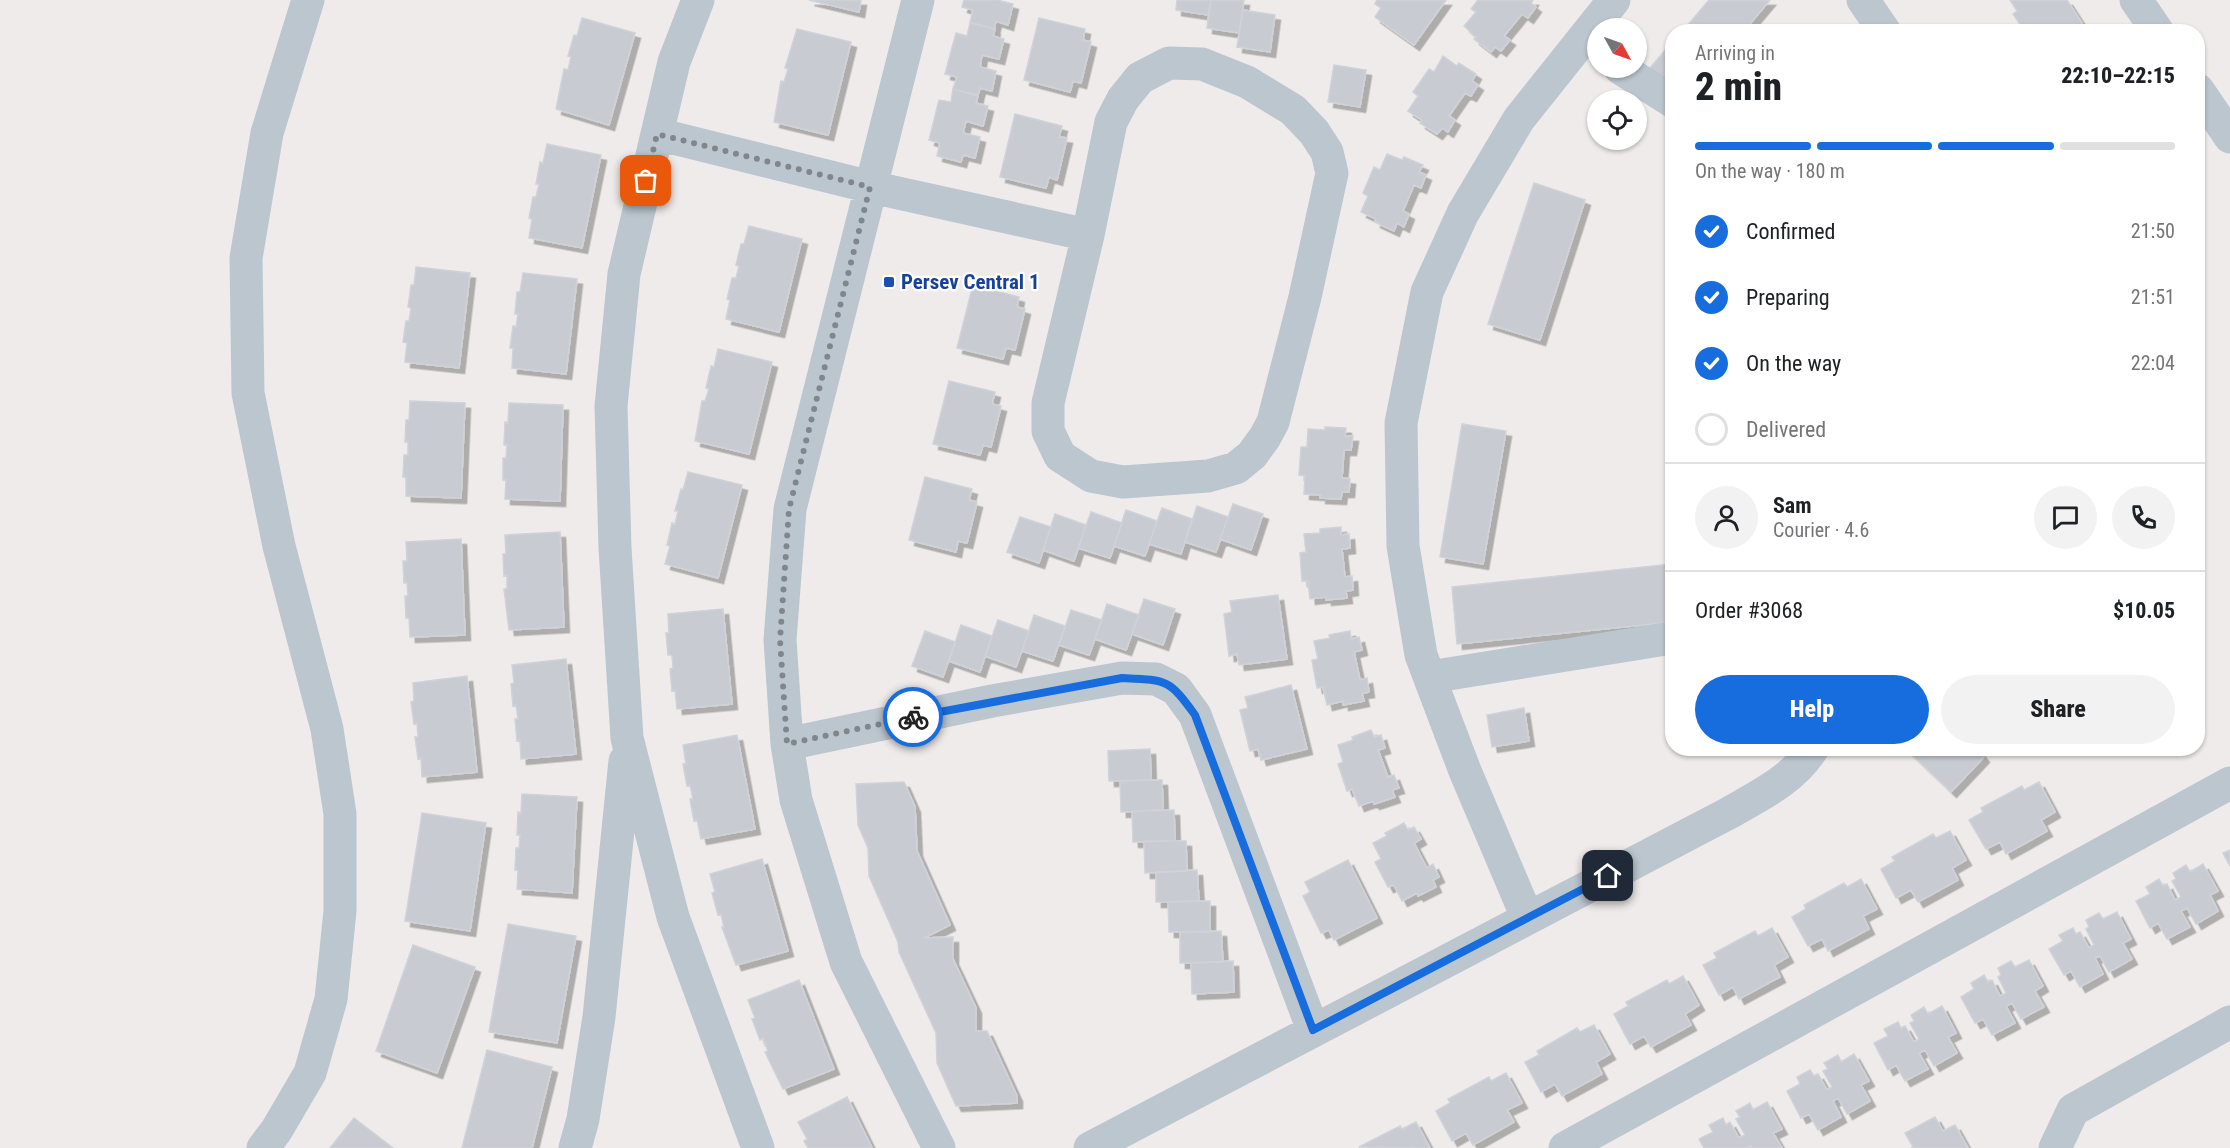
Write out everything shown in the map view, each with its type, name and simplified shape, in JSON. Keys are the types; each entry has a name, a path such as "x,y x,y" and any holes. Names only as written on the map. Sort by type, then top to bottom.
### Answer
{"street":[{"path":"263,1148 276,1131 310,1074 331,999 340,911 340,814 327,729 279,546 248,393 246,258 267,133 308,0"},
{"path":"575,1148 583,1119 599,1017 627,738 615,548 611,406 624,274 674,62 698,0"},
{"path":"918,0 789,509 780,640 787,744 796,800 846,962 939,1148"},
{"path":"1604,18 1614,0"},
{"path":"1863,0 1880,24"},
{"path":"2136,0 2152,24"},
{"path":"1527,917 1465,771 1421,655 1403,546 1401,423 1427,292 1463,213 1519,119 1587,48"},
{"path":"1169,63 1202,64 1247,82 1293,110 1314,132 1327,152 1332,173 1305,297 1273,422 1252,455 1236,468 1208,476 1124,482 1091,476 1060,456 1048,431 1048,403 1088,235 1111,122 1124,99 1140,78 1169,63"},
{"path":"1636,78 1665,97"},
{"path":"2205,98 2227,125"},
{"path":"657,134 870,187 1088,235"},
{"path":"1430,677 1665,640"},
{"path":"787,744 992,701 1122,678 1156,679 1176,689 1195,715 1313,1030"},
{"path":"627,738 673,917 758,1148"},
{"path":"1090,1148 1729,813 1786,780 1808,756"},
{"path":"1565,1148 2230,783"},
{"path":"2055,1148 2073,1110 2230,1022"}],"building":[{"path":"809,0 861,0 859,12"},
{"path":"964,0 997,0 1013,4 1008,25 996,21 994,29 970,22 973,10 962,7"},
{"path":"1177,0 1211,0 1208,15 1176,10"},
{"path":"1211,0 1244,0 1239,33 1207,28"},
{"path":"1377,0 1446,0 1414,45 1375,17 1381,8 1375,4"},
{"path":"1478,0 1533,0 1531,3 1536,7 1528,18 1522,14 1504,36 1510,40 1501,51 1495,47 1491,52 1474,39 1476,37 1464,26 1476,12 1471,9"},
{"path":"1709,0 1770,0 1750,24 1689,24"},
{"path":"2010,0 2067,0 2082,23 2020,24 2013,14 2017,11"},
{"path":"1243,10 1275,15 1270,52 1237,47"},
{"path":"582,18 635,33 609,125 556,109 564,69 568,70 571,57 568,56"},
{"path":"1039,18 1085,29 1083,40 1091,42 1081,83 1073,81 1070,92 1024,80"},
{"path":"970,23 995,29 993,36 1004,39 999,59 982,55 980,67 996,71 992,91 980,88 978,95 953,89 957,77 945,74 956,33 967,36"},
{"path":"797,29 851,42 828,135 774,122 781,81 784,82 788,69 785,68"},
{"path":"1665,50 1665,81 1650,68"},
{"path":"1443,56 1457,66 1459,63 1476,74 1472,81 1478,85 1471,96 1465,93 1449,116 1455,120 1448,132 1442,128 1437,134 1420,123 1422,120 1408,111 1418,96 1413,92 1429,69 1434,72"},
{"path":"1334,65 1366,70 1360,107 1328,102"},
{"path":"953,89 978,96 976,103 988,106 983,126 966,121 963,133 980,137 975,158 963,155 961,162 937,156 940,143 929,140 939,100 951,102"},
{"path":"1015,114 1062,126 1059,137 1067,138 1057,180 1049,177 1046,188 1000,177"},
{"path":"547,144 601,155 582,248 529,238 532,219 529,218 533,197 536,197 540,162 543,163"},
{"path":"1387,154 1402,160 1404,157 1423,165 1419,172 1426,175 1421,188 1414,185 1403,211 1409,214 1404,227 1397,223 1394,231 1361,212 1368,196 1363,193 1374,167 1380,170"},
{"path":"1534,183 1585,200 1540,340 1488,324"},
{"path":"749,226 802,239 779,332 726,319 730,300 727,299 732,278 736,278 739,266 736,265 741,244 744,244"},
{"path":"416,267 470,273 459,368 405,362 407,343 403,342 406,321 409,321 411,308 408,307"},
{"path":"523,273 577,279 566,374 512,368 513,348 510,348 513,326 516,327 518,314 515,314 517,292 520,292"},
{"path":"973,285 1019,297 1017,307 1025,309 1015,350 1006,348 1003,359 957,348"},
{"path":"718,349 772,362 749,454 695,441 702,401 705,401 709,389 706,388"},
{"path":"949,381 995,392 992,404 1001,406 991,447 983,445 980,455 933,444"},
{"path":"410,401 465,403 461,498 406,496 406,477 403,477 404,455 408,455 408,442 405,442"},
{"path":"509,403 563,405 560,501 505,499 506,480 503,480 503,458 506,458 505,422 508,423"},
{"path":"1462,424 1506,431 1483,564 1440,557"},
{"path":"1325,427 1346,428 1345,436 1353,436 1351,450 1344,450 1342,478 1350,479 1349,492 1342,492 1341,499 1320,498 1321,495 1304,494 1305,476 1299,475 1301,447 1307,447 1308,429 1325,430"},
{"path":"688,472 742,485 718,578 665,564 670,546 667,545 672,523 675,524 678,511 675,511"},
{"path":"925,477 972,489 969,500 977,502 967,543 958,541 956,552 909,540"},
{"path":"1233,504 1263,514 1251,550 1220,539"},
{"path":"1197,506 1228,517 1216,552 1185,542"},
{"path":"1162,508 1192,519 1181,554 1149,544"},
{"path":"1126,510 1157,521 1145,556 1114,546"},
{"path":"1091,512 1122,523 1110,558 1078,548"},
{"path":"1055,514 1086,525 1074,561 1043,550"},
{"path":"1020,517 1051,527 1039,563 1007,552"},
{"path":"1341,527 1341,535 1349,534 1350,548 1342,549 1345,577 1352,576 1353,590 1346,591 1347,598 1310,599 1308,581 1302,581 1300,553 1306,552 1304,534 1320,533 1320,529"},
{"path":"560,532 564,627 509,630 504,589 507,589 503,554 506,554 505,535"},
{"path":"461,539 465,635 410,637 409,618 406,618 405,596 408,596 407,583 404,583 403,561 407,561 406,542"},
{"path":"1665,565 1665,623 1457,644 1452,587"},
{"path":"1278,595 1287,659 1239,665 1237,654 1229,656 1224,614 1232,612 1230,601"},
{"path":"1144,599 1175,609 1163,645 1132,634"},
{"path":"1107,604 1139,615 1126,650 1095,639"},
{"path":"723,609 732,704 677,709 675,690 672,691 670,669 673,668 672,655 668,655 666,633 669,633 668,614"},
{"path":"1071,610 1102,620 1089,655 1059,645"},
{"path":"1034,615 1065,626 1053,661 1022,651"},
{"path":"998,620 1029,631 1016,667 985,656"},
{"path":"961,625 992,636 980,672 949,661"},
{"path":"925,631 955,642 943,677 912,666"},
{"path":"1350,631 1351,639 1359,637 1362,650 1354,652 1360,680 1367,678 1369,692 1362,693 1364,701 1343,705 1343,701 1327,705 1323,687 1317,688 1312,660 1318,659 1314,641"},
{"path":"566,659 576,754 521,759 520,740 517,741 516,705 513,706 512,665"},
{"path":"467,676 477,772 422,777 421,758 418,759 415,737 418,737 417,723 414,724 411,702 414,701 413,683"},
{"path":"1291,685 1307,749 1261,760 1258,749 1250,751 1240,710 1248,708 1245,697"},
{"path":"1524,708 1529,741 1492,747 1487,715"},
{"path":"1371,730 1374,737 1381,735 1385,748 1378,750 1388,777 1394,775 1399,788 1392,790 1395,797 1359,806 1352,789 1347,791 1338,764 1343,762 1338,745"},
{"path":"737,735 755,829 701,839 697,820 694,821 690,785 687,786 683,764 686,764 683,745"},
{"path":"1150,749 1151,780 1109,781 1108,751"},
{"path":"1913,756 1983,756 1951,792"},
{"path":"1162,780 1163,810 1121,812 1120,781"},
{"path":"904,782 915,807 917,851 950,925 924,938 953,937 953,959 976,1008 976,1031 987,1031 1017,1096 1017,1103 956,1106 937,1063 936,1033 899,952 898,942 869,876 868,848 858,825 856,784"},
{"path":"2039,782 2055,812 2041,820 2047,831 2006,854 2000,842 1986,849 1969,820 1983,812 1981,808 2022,786 2024,790"},
{"path":"522,794 577,797 572,893 517,889 516,848 519,848 518,812 521,813"},
{"path":"1174,810 1175,841 1133,842 1132,811"},
{"path":"422,813 486,823 470,931 405,921"},
{"path":"1404,823 1408,830 1414,827 1421,839 1414,843 1427,868 1433,864 1439,877 1433,880 1436,887 1402,901 1394,885 1388,887 1375,862 1381,859 1373,843 1387,836 1385,833"},
{"path":"1950,831 1966,860 1952,868 1958,880 1918,902 1911,890 1896,898 1881,869 1895,861 1892,857 1933,834 1936,838"},
{"path":"1144,841 1186,841 1187,871 1145,873"},
{"path":"2230,850 2230,866 2223,853"},
{"path":"762,859 788,951 736,965 722,927 724,927 721,914 718,915 710,874"},
{"path":"1348,860 1377,918 1334,940 1329,930 1321,933 1303,896 1310,892 1305,882"},
{"path":"2203,864 2218,891 2210,895 2218,911 2196,924 2187,908 2181,911 2190,927 2167,939 2158,923 2150,928 2136,901 2150,894 2146,887 2159,879 2163,886 2167,884 2175,900 2181,897 2172,881 2176,879 2173,873 2186,865 2190,872"},
{"path":"1197,870 1199,901 1156,902 1156,872"},
{"path":"1861,879 1877,909 1863,916 1869,929 1828,951 1822,939 1808,946 1792,917 1806,909 1804,905 1844,883 1847,887"},
{"path":"1210,901 1210,932 1169,932 1168,902"},
{"path":"2117,912 2131,939 2123,943 2132,959 2109,972 2100,956 2095,958 2103,974 2080,987 2071,971 2064,975 2049,949 2063,941 2059,935 2073,928 2076,934 2080,932 2089,948 2094,945 2086,929 2089,927 2086,920 2099,913 2103,919"},
{"path":"508,924 576,936 557,1043 489,1032"},
{"path":"1772,928 1788,957 1774,965 1780,977 1739,999 1733,987 1719,995 1703,965 1717,958 1714,953 1755,931 1758,936"},
{"path":"1221,931 1223,962 1180,963 1180,932"},
{"path":"413,945 475,967 437,1073 376,1051"},
{"path":"2029,960 2043,986 2035,991 2044,1007 2021,1019 2012,1003 2006,1006 2015,1023 1992,1035 1983,1019 1975,1023 1961,997 1974,989 1971,983 1984,975 1988,982 1992,980 2000,996 2006,993 1998,977 2001,975 1998,968 2011,961 2015,967"},
{"path":"1233,961 1234,992 1192,994 1191,963"},
{"path":"1683,976 1699,1005 1685,1014 1691,1025 1651,1047 1644,1036 1630,1044 1614,1014 1628,1006 1626,1002 1667,980 1669,984"},
{"path":"799,980 834,1069 783,1089 765,1052 768,1051 763,1038 760,1040 748,1000"},
{"path":"1942,1006 1956,1033 1948,1037 1957,1053 1934,1066 1925,1050 1919,1053 1928,1069 1905,1081 1896,1065 1888,1070 1874,1043 1888,1036 1884,1029 1898,1022 1901,1028 1905,1026 1914,1042 1919,1039 1910,1023 1914,1021 1911,1015 1924,1007 1928,1014"},
{"path":"1594,1025 1610,1054 1596,1062 1602,1074 1562,1096 1555,1084 1541,1092 1525,1062 1539,1055 1537,1051 1577,1028 1580,1032"},
{"path":"487,1050 552,1067 532,1148 462,1148"},
{"path":"1854,1054 1869,1081 1861,1085 1870,1101 1847,1114 1838,1098 1833,1101 1841,1117 1818,1130 1809,1114 1801,1118 1787,1091 1800,1084 1797,1077 1810,1070 1814,1076 1818,1074 1827,1090 1832,1087 1823,1071 1828,1069 1824,1063 1838,1055 1841,1062"},
{"path":"1506,1073 1522,1103 1507,1110 1514,1122 1473,1145 1466,1133 1452,1141 1436,1111 1450,1103 1448,1099 1489,1077 1491,1081"},
{"path":"847,1097 872,1148 808,1148 804,1141 807,1139 798,1122"},
{"path":"1767,1102 1782,1129 1773,1133 1782,1148 1752,1148 1751,1146 1747,1148 1704,1148 1699,1139 1713,1132 1709,1125 1723,1118 1726,1125 1730,1122 1739,1138 1745,1135 1736,1119 1740,1117 1736,1111 1750,1103 1753,1110"},
{"path":"1935,1117 1943,1131 1955,1125 1968,1148 1911,1148 1913,1147 1905,1133"},
{"path":"354,1118 393,1148 330,1148"},
{"path":"1416,1122 1430,1148 1359,1147 1400,1126 1402,1129"}],"way so far":[{"path":"646,181 657,134 870,187 789,509 780,640 787,744 913,717"}],"place":[{"name":"Persev Central 1","path":"889,282"}],"route":[{"path":"913,717 1122,678 1156,679 1176,689 1195,715 1313,1030 1608,876"}]}
